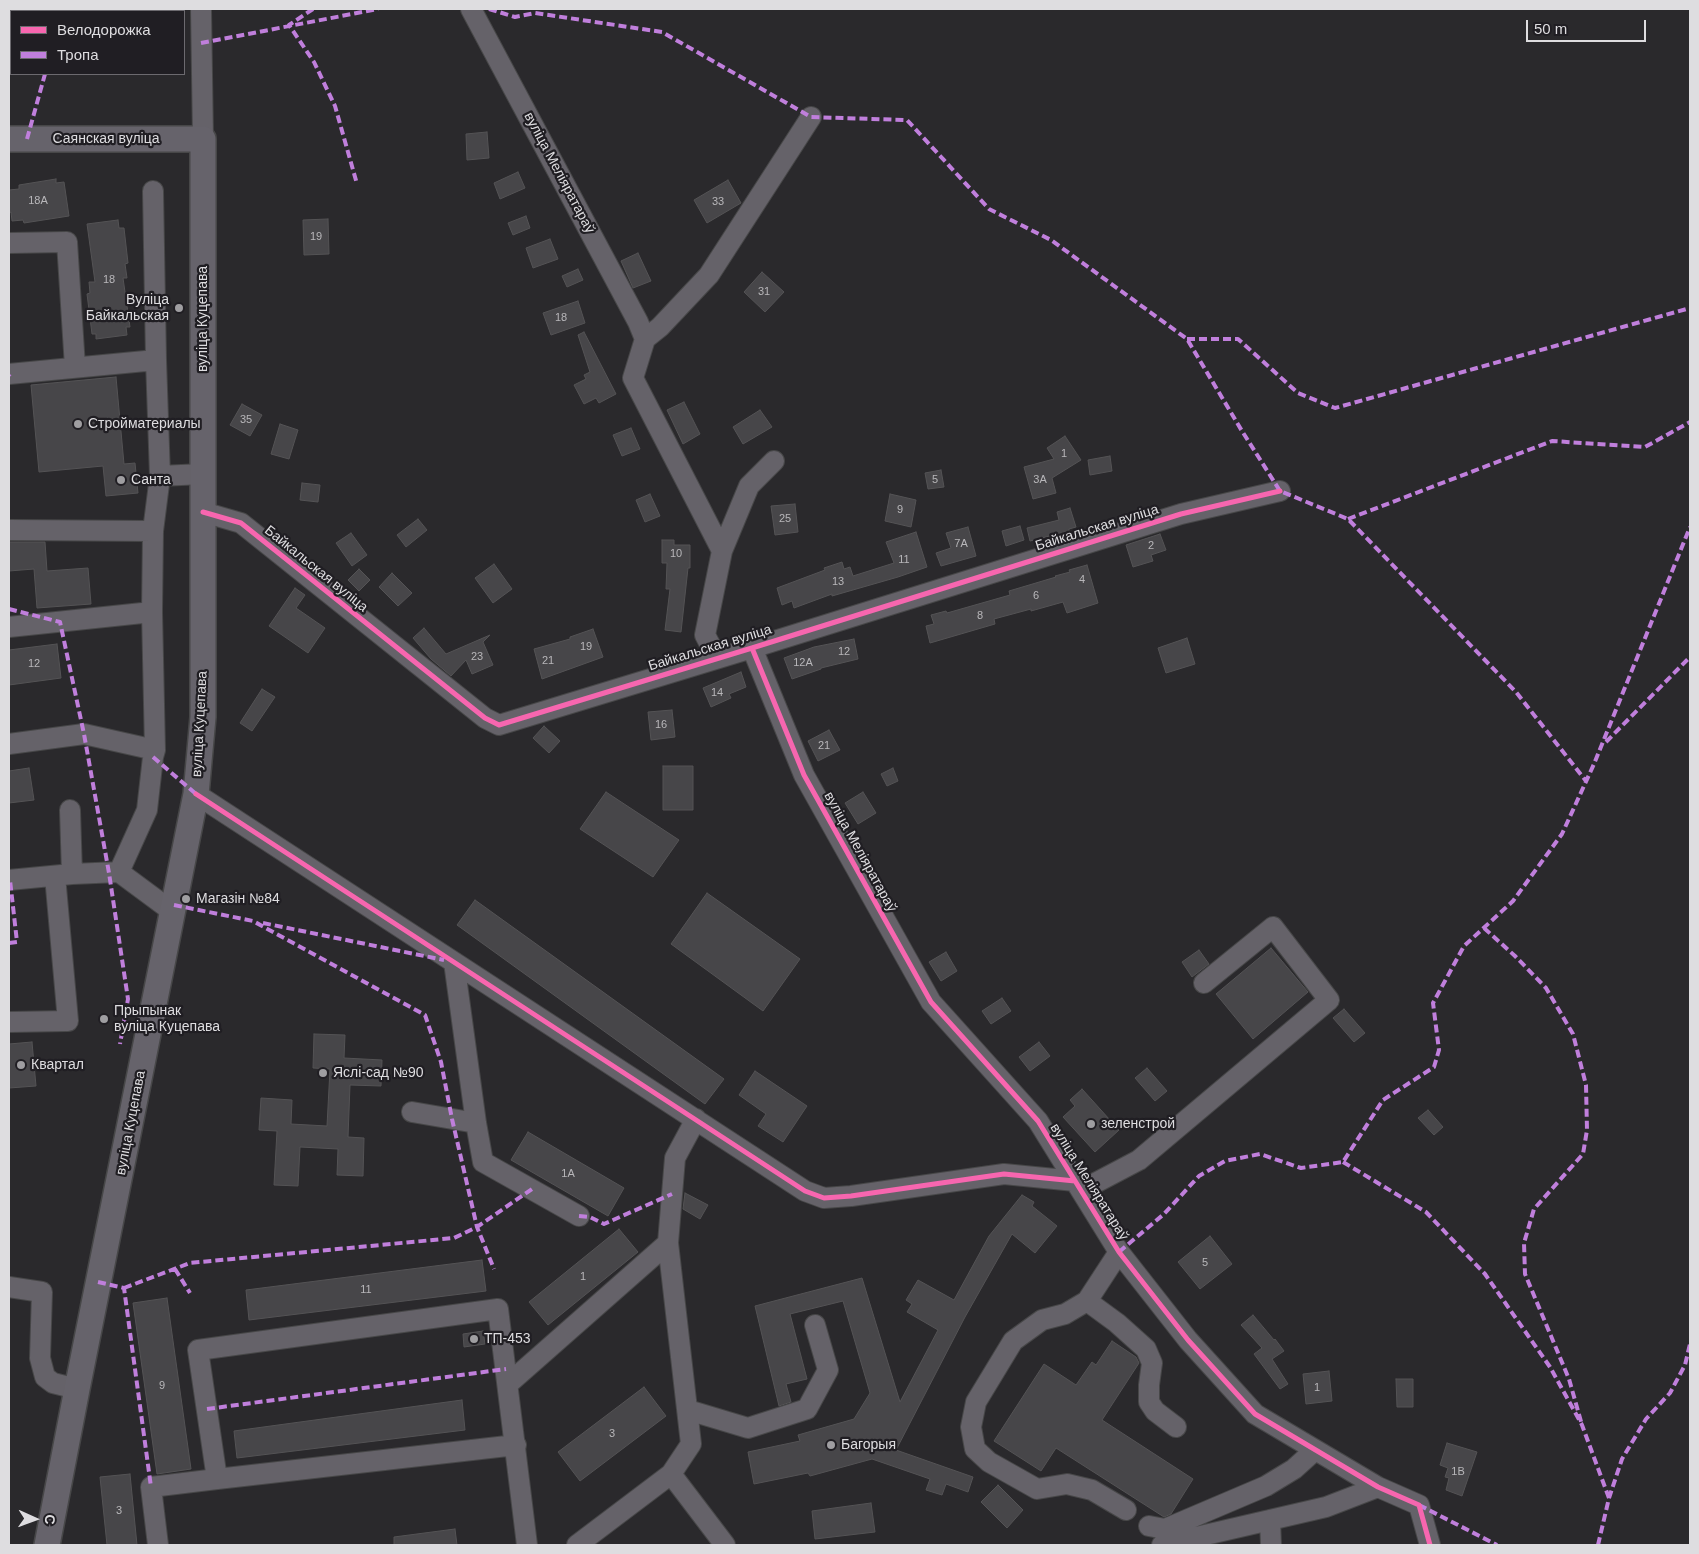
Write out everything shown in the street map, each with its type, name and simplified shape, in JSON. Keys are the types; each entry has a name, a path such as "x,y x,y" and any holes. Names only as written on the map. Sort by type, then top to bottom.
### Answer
{"main road":[{"name":"Саянская вуліца","path":"9,139 203,139"},
{"name":"вуліца Куцепава","path":"47,1545 196,794 203,717 203,139"}],"street":[{"name":"вуліца Куцепава","path":"201,9 192,44 203,139"},
{"name":"вуліца Меліяратараў","path":"471,9 638,322 645,339"},
{"path":"722,551 633,378 645,339 660,327 709,275 811,117"},
{"path":"119,872 147,810 155,750 152,612 153,531 160,476 152,191"},
{"path":"9,243 67,242 75,367"},
{"path":"9,374 156,360"},
{"path":"717,658 705,636 722,551 749,486 774,461"},
{"path":"160,476 203,474"},
{"name":"Байкальская вуліца","path":"203,512 241,523 485,718 499,725 1181,514 1280,491"},
{"path":"9,530 153,531"},
{"path":"9,627 152,612"},
{"name":"вуліца Меліяратараў","path":"752,648 804,776 931,1002 1038,1121 1120,1252 1188,1340 1255,1414 1378,1487 1419,1506 1430,1545"},
{"path":"9,744 84,734 155,750"},
{"path":"196,794 805,1191 824,1198 851,1196 1004,1174 1079,1186 1139,1160 1330,1000 1273,927 1204,983"},
{"path":"9,1022 68,1021 63,875 70,810"},
{"path":"9,880 119,872 173,912"},
{"path":"454,962 483,1162 579,1216"},
{"path":"412,1112 476,1124"},
{"path":"576,1545 671,1474 692,1444 668,1243 675,1158 696,1119"},
{"path":"508,1384 668,1243"},
{"path":"1120,1252 1087,1301 1065,1314 1042,1320 1013,1341 976,1402 971,1427 976,1449 989,1462 1036,1489 1067,1484 1092,1490 1126,1510"},
{"path":"9,1287 42,1292 40,1358 45,1377 53,1383 77,1389"},
{"path":"1087,1301 1117,1323 1146,1349 1152,1363 1149,1385 1150,1402 1155,1411 1176,1427"},
{"path":"218,1480 198,1350 498,1309 527,1545"},
{"path":"688,1410 748,1428 807,1409 828,1370 815,1325"},
{"path":"158,1545 151,1487 516,1445"},
{"path":"1149,1526 1165,1529 1171,1527 1266,1486 1294,1469 1315,1450"},
{"path":"671,1474 725,1545"},
{"path":"1162,1545 1326,1506 1378,1487"},
{"path":"1270,1520 1271,1545"}],"building":[{"path":"487,132 489,158 467,160 466,134"},
{"path":"518,172 525,188 500,199 494,183"},
{"path":"56,179 56,183 64,182 69,216 24,223 23,220 12,221 11,212 9,213 9,190 19,189 19,185"},
{"path":"728,180 741,203 707,223 694,200"},
{"path":"526,216 530,228 513,235 508,223"},
{"path":"328,219 329,254 304,255 303,220"},
{"path":"118,220 119,228 124,228 128,263 125,264 127,278 123,278 130,327 126,327 127,335 96,339 96,334 92,334 87,294 90,293 89,282 95,282 87,224"},
{"path":"550,239 558,259 533,268 526,248"},
{"path":"638,253 651,281 633,288 621,261"},
{"path":"578,269 583,280 567,287 562,276"},
{"path":"762,272 784,292 765,312 744,292"},
{"path":"578,301 585,323 551,335 543,313"},
{"path":"584,332 616,394 599,403 596,398 584,404 574,385 586,379 584,375 590,372 578,335"},
{"name":"Стройматериалы","path":"116,377 124,464 135,463 138,493 106,496 103,466 39,472 31,385"},
{"path":"684,402 700,434 683,444 667,410"},
{"path":"242,404 262,415 250,436 230,425"},
{"path":"760,410 772,427 743,444 733,427"},
{"path":"280,424 298,430 289,459 271,454"},
{"path":"631,428 640,449 622,456 613,435"},
{"path":"1065,436 1081,460 1052,478 1056,493 1033,499 1024,467 1054,459 1047,448"},
{"path":"1110,456 1112,471 1090,475 1088,460"},
{"path":"941,470 944,487 928,489 925,473"},
{"path":"302,483 320,485 318,502 300,500"},
{"path":"650,494 660,516 645,522 636,500"},
{"path":"890,494 916,500 911,527 885,521"},
{"path":"795,504 798,532 775,535 771,506"},
{"path":"1070,508 1076,527 1069,529 1069,531 1030,541 1027,528 1059,520 1057,512"},
{"path":"418,519 427,530 406,547 397,535"},
{"path":"1020,526 1024,540 1006,546 1002,531"},
{"path":"968,527 976,556 941,566 936,553 951,548 946,533"},
{"path":"916,532 927,567 832,596 832,594 794,608 792,601 782,605 777,588 842,562 844,569 850,567 853,576 894,563 886,542"},
{"path":"351,533 367,555 352,566 336,543"},
{"path":"1160,534 1166,550 1151,555 1153,561 1133,567 1126,545"},
{"path":"662,540 674,540 674,545 690,545 690,568 688,568 681,632 665,630 670,589 666,589 667,563 662,563"},
{"path":"9,542 45,542 47,571 88,568 91,604 37,608 34,569 9,571"},
{"path":"494,564 512,589 493,603 475,578"},
{"path":"1087,565 1098,603 1067,613 1063,602 1031,611 1031,609 994,619 995,624 930,643 926,626 934,624 931,615 946,611 947,613 1010,595 1009,591 1056,577 1070,572 1069,570"},
{"path":"359,569 370,580 359,591 348,580"},
{"path":"392,573 412,593 398,606 379,587"},
{"path":"295,588 305,595 296,608 325,628 308,653 269,626"},
{"path":"424,628 446,654 490,635 483,642 493,665 472,674 466,660 451,676 431,659 413,638"},
{"path":"593,629 603,657 542,679 534,649 570,639 570,637"},
{"path":"1187,638 1195,664 1166,673 1158,648"},
{"path":"854,639 858,659 821,668 792,679 784,658 814,647"},
{"path":"57,644 61,678 9,685 9,650"},
{"path":"741,672 746,687 729,694 731,698 711,707 703,688"},
{"path":"262,689 275,697 252,731 240,723"},
{"path":"672,710 675,737 651,740 648,712"},
{"path":"544,726 560,741 549,753 533,738"},
{"path":"829,730 840,750 818,761 808,741"},
{"path":"663,766 693,766 693,810 663,810"},
{"path":"29,768 34,800 9,803 9,771"},
{"path":"893,768 898,781 887,786 881,774"},
{"path":"606,792 679,840 653,877 580,829"},
{"path":"863,792 876,813 858,824 845,803"},
{"path":"707,893 800,959 763,1011 671,944"},
{"path":"475,900 724,1079 705,1104 457,925"},
{"path":"1271,948 1308,992 1253,1039 1216,994"},
{"path":"1199,950 1209,964 1192,977 1182,962"},
{"path":"946,952 957,971 941,981 929,962"},
{"path":"1002,998 1011,1011 991,1024 982,1011"},
{"path":"1344,1009 1365,1033 1354,1042 1333,1018"},
{"path":"314,1034 345,1035 344,1058 382,1060 381,1086 350,1085 348,1137 364,1138 363,1176 337,1175 338,1149 300,1147 298,1186 274,1185 277,1131 259,1130 261,1098 292,1100 291,1124 327,1126 330,1069 313,1068"},
{"name":"Квартал","path":"32,1042 36,1086 9,1088 9,1044"},
{"path":"1039,1042 1050,1056 1030,1071 1019,1057"},
{"path":"1147,1068 1167,1091 1155,1101 1135,1078"},
{"path":"755,1071 807,1106 783,1142 758,1126 766,1114 739,1095"},
{"name":"зеленстрой","path":"1082,1089 1119,1130 1095,1152 1063,1117 1075,1106 1070,1100"},
{"path":"1428,1110 1443,1127 1434,1135 1418,1118"},
{"path":"528,1132 624,1188 608,1216 511,1160"},
{"path":"685,1193 708,1205 700,1219 683,1209"},
{"path":"1022,1195 1034,1202 1032,1206 1057,1226 1035,1253 1012,1234 965,1317 896,1450 973,1477 968,1492 946,1484 942,1495 926,1490 930,1479 872,1459 810,1476 808,1473 754,1484 748,1452 800,1441 798,1435 854,1419 870,1393 843,1301 790,1314 807,1379 786,1384 791,1402 779,1406 755,1306 862,1278 900,1402 938,1330 907,1312 912,1304 906,1300 918,1280 954,1300 989,1236"},
{"path":"619,1229 638,1252 548,1325 529,1302"},
{"path":"1210,1236 1232,1264 1200,1289 1178,1262"},
{"path":"482,1260 486,1291 249,1320 246,1290"},
{"path":"167,1298 191,1469 157,1474 133,1303"},
{"path":"1253,1315 1284,1351 1272,1359 1288,1384 1280,1389 1254,1354 1262,1348 1241,1325"},
{"name":"ТП-453","path":"483,1331 485,1344 464,1347 463,1334"},
{"path":"1112,1341 1136,1357 1139,1363 1102,1420 1193,1479 1171,1514 1164,1517 1056,1448 1041,1471 994,1441 1044,1364 1076,1385 1092,1362 1096,1365"},
{"path":"1329,1371 1332,1401 1306,1404 1303,1374"},
{"path":"1396,1379 1413,1379 1413,1407 1397,1407"},
{"path":"644,1387 666,1416 580,1481 558,1452"},
{"path":"462,1400 465,1430 237,1458 234,1431"},
{"path":"1447,1443 1477,1452 1462,1496 1446,1490 1449,1478 1445,1477 1448,1468 1440,1465"},
{"path":"130,1474 137,1545 107,1545 100,1477"},
{"path":"998,1485 1023,1510 1007,1528 981,1502"},
{"path":"871,1503 875,1532 815,1539 812,1511"},
{"path":"455,1529 457,1545 394,1545 394,1537"}],"marked path":[{"path":"313,9 289,25 314,62 335,106 357,184"},
{"path":"201,43 378,9"},
{"path":"489,9 515,17 535,13 662,32 811,117 907,120 989,209 1051,240 1187,339 1280,491 1348,519 1516,692 1586,781"},
{"path":"27,139 45,75"},
{"path":"1187,339 1238,339 1298,393 1335,408 1690,308"},
{"path":"1348,519 1552,441 1645,447 1690,422"},
{"path":"1119,1252 1164,1214 1199,1176 1225,1161 1260,1154 1301,1168 1343,1162 1383,1100 1434,1067 1439,1050 1433,1003 1464,946 1513,901 1562,834 1594,764 1690,527"},
{"path":"9,609 60,622 84,734 109,873 128,999 120,1044"},
{"path":"1606,742 1690,657"},
{"path":"153,757 196,794"},
{"path":"9,943 17,942 10,880"},
{"path":"174,905 253,921 425,1015 441,1062 477,1227 494,1269"},
{"path":"263,923 444,960"},
{"path":"1484,928 1546,988 1573,1034 1586,1085 1587,1130 1583,1154 1534,1209 1524,1243 1525,1274 1569,1379 1582,1425"},
{"path":"1343,1162 1426,1212 1485,1274 1550,1367 1582,1425 1609,1498"},
{"path":"124,1288 190,1263 454,1238 477,1227 532,1189"},
{"path":"579,1216 590,1217 604,1224 672,1194"},
{"path":"175,1269 190,1293"},
{"path":"98,1282 124,1288 151,1487"},
{"path":"1598,1545 1609,1498 1622,1459 1646,1419 1670,1393 1685,1365 1690,1344"},
{"path":"207,1409 506,1369"},
{"path":"1419,1505 1497,1545"}],"cycle path":[{"path":"203,512 241,523 485,718 499,725 1181,514 1280,491"},
{"path":"752,648 804,775 931,1002 1038,1121 1119,1252 1188,1340 1255,1414 1378,1487 1419,1505 1430,1545"},
{"path":"196,794 805,1191 824,1198 851,1196 1004,1174 1075,1181"}],"place":[{"name":"Вуліца Байкальская","path":"179,308"},
{"name":"Стройматериалы","path":"78,424"},
{"name":"Санта","path":"121,480"},
{"name":"Магазін №84","path":"186,899"},
{"name":"Прыпынак вуліца Куцепава","path":"104,1019"},
{"name":"Квартал","path":"21,1065"},
{"name":"Яслі-сад №90","path":"323,1073"},
{"name":"зеленстрой","path":"1091,1124"},
{"name":"ТП-453","path":"474,1339"},
{"name":"Багорыя","path":"831,1445"}]}
